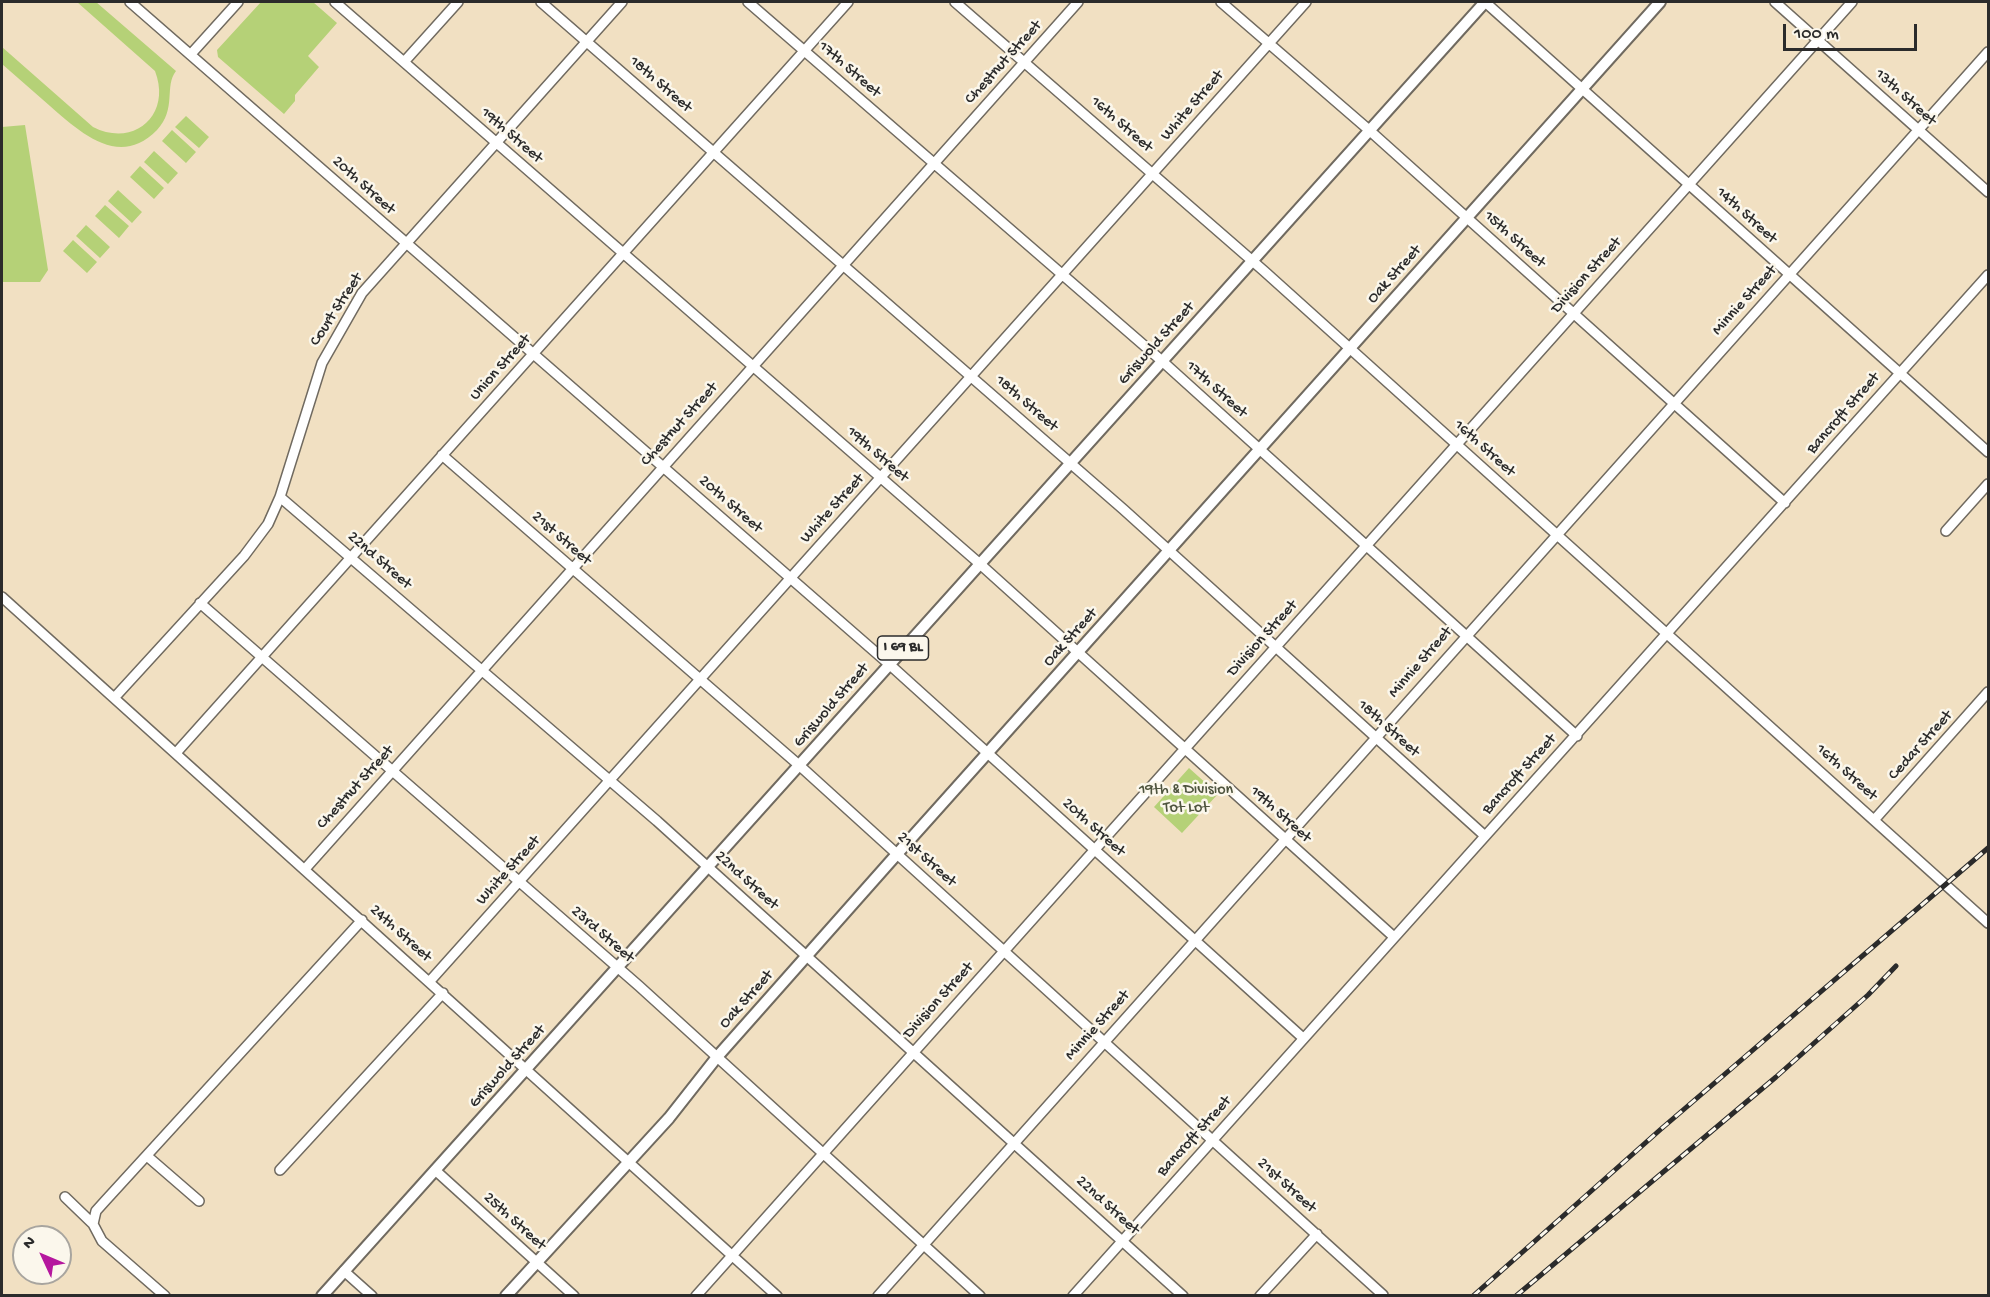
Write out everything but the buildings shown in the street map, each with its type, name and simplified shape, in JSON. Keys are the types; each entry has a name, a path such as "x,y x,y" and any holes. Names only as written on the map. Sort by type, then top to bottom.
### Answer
{"main road":[{"name":"Griswold Street","path":"322,1296 1485,2"},
{"name":"Oak Street","path":"506,1296 669,1118 717,1057 897,854 1660,2"}],"street":[{"name":"20th Street","path":"130,2 889,664 1303,1038"},
{"path":"190,54 238,2"},
{"name":"19th Street","path":"335,2 980,564 1394,937"},
{"path":"404,62 458,2"},
{"name":"18th Street","path":"541,2 1071,463 1485,836"},
{"name":"Court Street","path":"115,697 257,540 268,524 280,497 317,375 330,345 363,293 622,2"},
{"name":"17th Street","path":"748,2 1162,361 1577,736"},
{"name":"Union Street","path":"176,753 848,2"},
{"name":"16th Street","path":"955,2 1252,260 1989,923"},
{"name":"Chestnut Street","path":"305,869 1078,2"},
{"name":"15th Street","path":"1221,2 1369,130 1785,503"},
{"name":"White Street","path":"430,981 1306,2"},
{"name":"14th Street","path":"1485,2 1989,452"},
{"name":"13th Street","path":"1775,2 1989,192"},
{"name":"Division Street","path":"696,1296 1852,2"},
{"name":"Minnie Street","path":"878,1296 1465,635 1989,52"},
{"name":"Bancroft Street","path":"1073,1296 1989,274"},
{"name":"21st Street","path":"442,455 800,766 1383,1295"},
{"path":"1946,531 1989,484"},
{"name":"22nd Street","path":"280,497 708,867 1183,1296"},
{"name":"24th Street","path":"2,597 528,1068 777,1296"},
{"name":"23rd Street","path":"200,603 617,968 980,1296"},
{"name":"Cedar Street","path":"1875,819 1989,692"},
{"path":"93,1224 96,1211 362,920"},
{"path":"280,1170 443,993"},
{"path":"147,1156 199,1202"},
{"name":"25th Street","path":"435,1170 574,1296"},
{"path":"65,1197 93,1224 102,1242 165,1296"},
{"path":"1260,1296 1317,1234"},
{"path":"344,1270 372,1296"}],"green space":[{"path":"77,2 96,2 176,71 171,84 167,114 157,130 143,141 128,146 114,146 87,135 2,64 2,47 93,127 108,132 122,133 135,130 146,123 154,114 158,101 159,87 155,71"},
{"path":"261,2 313,2 337,23 308,56 319,67 295,95 295,101 284,114 218,57 217,50"},
{"path":"186,116 209,137 199,148 175,127"},
{"path":"25,125 48,270 40,282 2,282 2,127"},
{"path":"172,130 196,152 186,163 162,141"},
{"path":"154,151 178,173 168,184 144,162"},
{"path":"140,166 164,188 154,199 130,177"},
{"path":"118,190 142,212 132,223 108,201"},
{"path":"105,205 129,226 119,238 95,216"},
{"path":"86,225 110,247 100,258 76,236"},
{"path":"73,240 97,262 87,273 63,251"},
{"name":"19th & Division Tot Lot","path":"1189,768 1218,794 1182,833 1154,807"}],"railway":[{"path":"1473,1296 1661,1129 1988,848"},
{"path":"1516,1296 1776,1077 1868,995 1896,966"}]}
